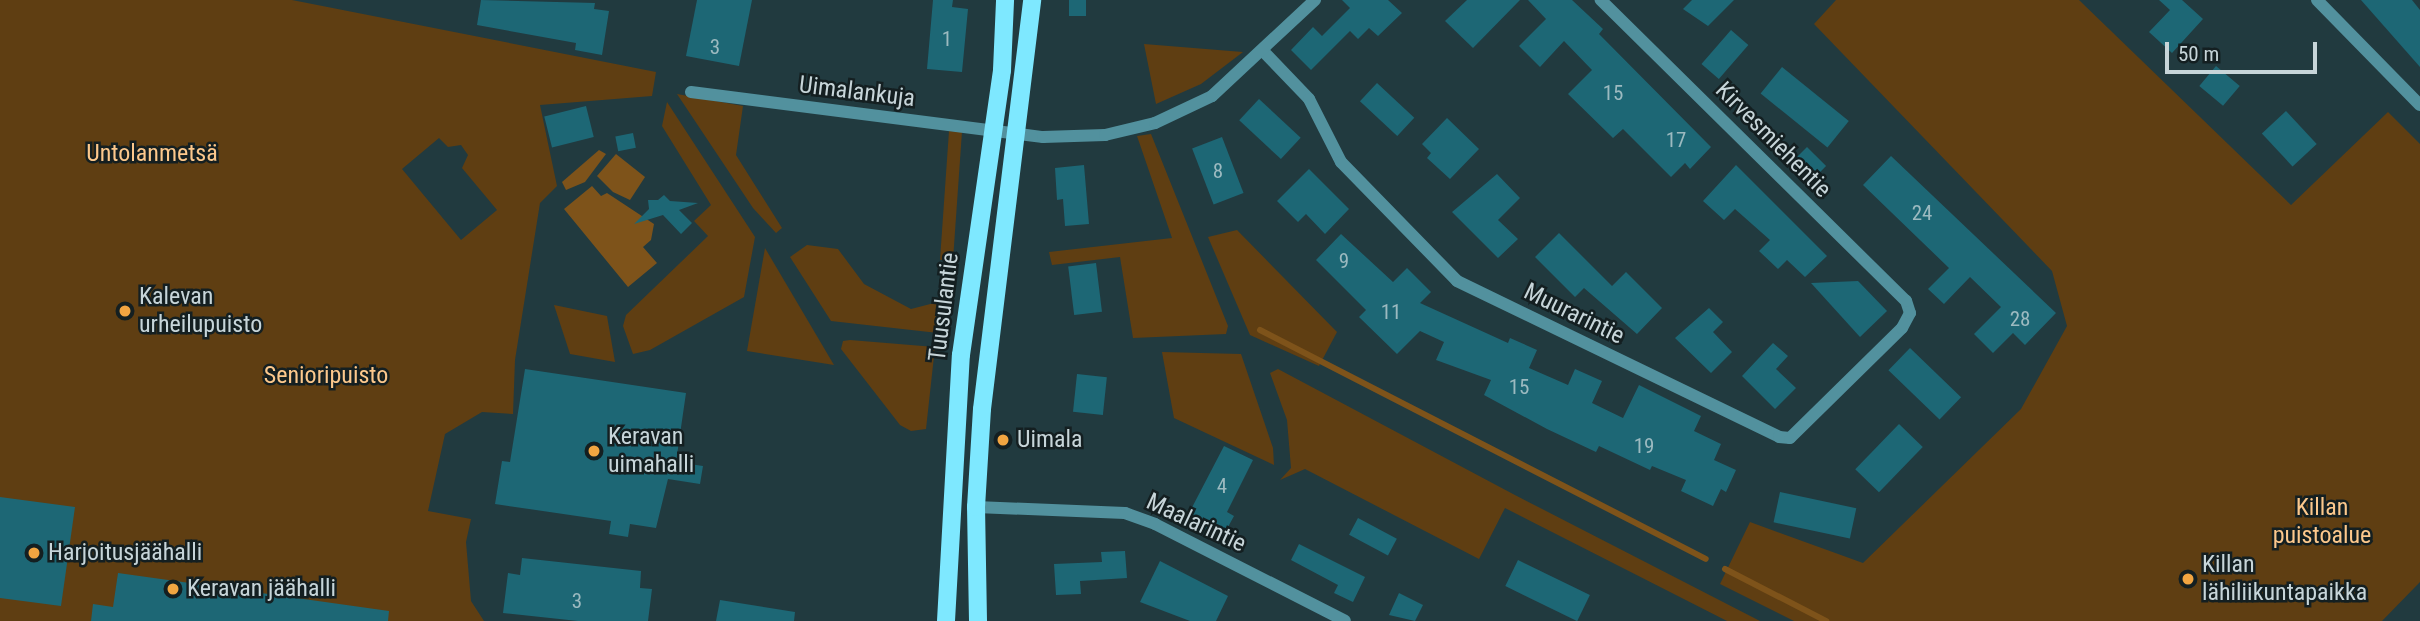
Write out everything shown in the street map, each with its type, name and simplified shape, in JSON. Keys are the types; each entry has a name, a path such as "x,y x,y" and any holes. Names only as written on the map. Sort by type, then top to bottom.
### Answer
{"main road":[{"name":"Tuusulantie","path":"946,621 961,355 1002,70 1006,0"},
{"name":"Tuusulantie","path":"978,621 976,507 982,410 1032,0"}],"street":[{"name":"Uimalankuja","path":"691,92 993,131 1105,135 1155,123 1212,96 1264,52 1315,0"},
{"name":"Kirvesmiehentie","path":"1601,0 1906,301 1910,313"},
{"path":"2317,0 2419,102"},
{"name":"Muurarintie","path":"1264,52 1309,99 1341,162 1457,281 1779,437 1790,438 1802,429 1902,328 1910,313"},
{"name":"Maalarintie","path":"976,507 1125,513 1155,524 1345,621"}],"green space":[{"name":"Kalevan urheilupuisto","path":"0,0 292,0 656,72 652,96 540,105 557,186 540,203 515,360 513,414 482,412 445,434 428,511 471,519 466,542 471,601 484,621 0,621","holes":["439,138 448,147 461,145 468,155 462,168 497,210 461,240 402,169"]},
{"name":"Killan puistoalue","path":"1836,0 2079,0 2291,205 2388,112 2420,144 2420,582 2382,621 1794,621 1720,584 1750,522 1863,563 2021,409 2067,326 2052,271 1814,24"},
{"path":"1144,44 1243,52 1201,84 1156,104"},
{"path":"677,94 743,106 736,155 782,228 776,233 753,208"},
{"path":"667,102 755,237 744,297 650,350 633,354 623,326 626,315 708,236 694,221 711,205 662,126"},
{"path":"949,131 962,132 953,261 940,260"},
{"path":"1151,134 1228,326 1226,334 1133,338 1120,257 1052,265 1049,252 1172,238 1137,136"},
{"path":"1237,230 1337,332 1319,366 1250,335 1208,237"},
{"path":"807,245 838,249 864,284 911,309 942,301 938,333 831,321 790,257"},
{"path":"765,248 834,365 747,351"},
{"path":"554,305 607,316 615,362 570,354"},
{"path":"843,341 935,347 926,429 911,431 900,425 841,349"},
{"path":"1162,352 1241,354 1273,448 1274,465 1174,418"},
{"path":"1278,369 1760,621 1727,621 1505,508 1479,559 1305,469 1280,480 1291,468 1287,420 1270,373"}],"shaded area":[{"path":"599,150 606,154 585,182 566,190 562,182"},
{"path":"616,154 645,177 630,200 613,192 597,176"},
{"path":"592,186 601,196 607,193 654,224 651,240 643,247 657,263 628,287 564,209"}],"building":[{"path":"481,0 595,3 594,9 609,11 602,55 575,50 576,43 477,25"},
{"path":"697,0 752,0 739,66 686,56"},
{"path":"933,0 953,0 952,7 968,9 962,72 927,69"},
{"path":"1069,0 1086,0 1086,16 1069,16"},
{"path":"1342,0 1388,0 1402,13 1378,36 1369,28 1358,39 1350,31 1311,70 1291,50 1313,27 1322,36 1350,8"},
{"path":"1467,0 1520,0 1473,48 1445,21"},
{"path":"1528,0 1572,0 1603,29 1599,34 1711,147 1690,169 1685,163 1671,177 1623,129 1613,138 1568,94 1592,70 1564,41 1540,67 1519,46 1546,19"},
{"path":"1692,0 1734,0 1708,26 1683,9"},
{"path":"2159,0 2182,0 2203,19 2172,53 2149,32 2170,10"},
{"path":"2361,0 2412,0 2420,10 2420,67"},
{"path":"1731,30 1748,45 1719,79 1701,64"},
{"path":"2216,66 2240,86 2223,106 2199,86"},
{"path":"1782,67 1849,121 1827,148 1761,93"},
{"path":"1377,83 1414,118 1397,136 1360,101"},
{"path":"1259,99 1301,138 1281,159 1239,120"},
{"path":"586,106 594,137 552,147 544,116"},
{"path":"2286,111 2317,144 2293,166 2262,134"},
{"path":"1447,118 1479,149 1450,179 1427,158 1431,153 1422,144"},
{"path":"633,133 636,148 618,151 615,136"},
{"path":"1222,137 1244,193 1214,204 1192,148"},
{"path":"1807,147 1826,166 1809,183 1790,164"},
{"path":"1891,156 2056,313 2025,345 2013,333 1993,353 1974,334 2001,307 1970,277 1944,304 1928,289 1949,268 1863,185"},
{"path":"1084,165 1089,224 1065,226 1063,199 1057,200 1055,168"},
{"path":"1736,165 1827,256 1805,277 1787,260 1778,269 1759,251 1770,240 1735,209 1724,220 1703,201"},
{"path":"1309,169 1349,209 1325,234 1306,214 1298,222 1277,201"},
{"path":"1497,174 1520,198 1498,220 1518,239 1498,258 1452,212"},
{"path":"664,195 670,201 698,203 679,210 692,223 681,234 663,215 634,224 649,209 648,200 658,200"},
{"path":"1559,233 1612,286 1626,272 1662,308 1637,334 1584,288 1575,297 1535,257"},
{"path":"1341,234 1393,282 1407,268 1431,292 1420,303 1508,343 1510,338 1537,350 1529,368 1568,385 1575,369 1602,381 1592,403 1623,418 1639,385 1701,416 1694,431 1721,444 1714,460 1736,470 1726,492 1721,489 1713,506 1681,491 1686,480 1652,466 1650,470 1599,446 1596,452 1547,429 1484,395 1491,380 1436,360 1444,342 1420,331 1397,354 1359,317 1366,310 1316,260"},
{"path":"1096,263 1102,312 1074,315 1068,266"},
{"path":"1858,281 1887,311 1860,337 1811,283"},
{"path":"1709,308 1723,322 1713,332 1732,352 1711,373 1675,338"},
{"path":"1773,343 1788,356 1776,369 1796,388 1775,409 1742,376"},
{"path":"1910,348 1961,397 1940,420 1888,370"},
{"name":"Keravan uimahalli","path":"525,369 686,393 676,462 703,466 700,484 668,479 656,528 630,524 628,537 609,534 611,521 495,504 502,461 510,462"},
{"path":"1077,374 1107,377 1103,415 1073,412"},
{"path":"1899,424 1923,447 1879,492 1855,469"},
{"path":"1224,446 1253,460 1227,512 1234,516 1222,538 1186,519"},
{"path":"1780,492 1856,508 1850,539 1774,522"},
{"name":"Harjoitusjäähalli","path":"0,497 75,507 61,606 0,598"},
{"path":"1358,518 1397,539 1388,555 1349,535"},
{"path":"1299,544 1365,577 1353,602 1334,593 1338,585 1291,560"},
{"path":"1125,551 1127,578 1080,581 1081,594 1056,595 1054,564 1102,562 1101,552"},
{"path":"522,558 641,571 640,588 652,589 648,621 578,621 503,613 508,573 520,575"},
{"path":"1518,560 1590,595 1577,621 1505,586"},
{"path":"1160,561 1228,596 1216,621 1190,621 1140,602"},
{"name":"Keravan jäähalli","path":"118,573 389,611 388,621 91,621 93,604 113,607"},
{"path":"1399,593 1423,605 1415,621 1389,615"},
{"path":"720,600 795,612 794,621 716,621"}],"waterway":[{"path":"1260,330 1706,559"},
{"path":"1725,569 1826,621"}],"place":[{"name":"Kalevan urheilupuisto","path":"125,311"},
{"name":"Uimala","path":"1003,440"},
{"name":"Keravan uimahalli","path":"594,451"},
{"name":"Harjoitusjäähalli","path":"34,553"},
{"name":"Killan lähiliikuntapaikka","path":"2188,579"},
{"name":"Keravan jäähalli","path":"173,589"}],"park label":[{"name":"Untolanmetsä","path":"152,154"},
{"name":"Senioripuisto","path":"326,376"}]}
